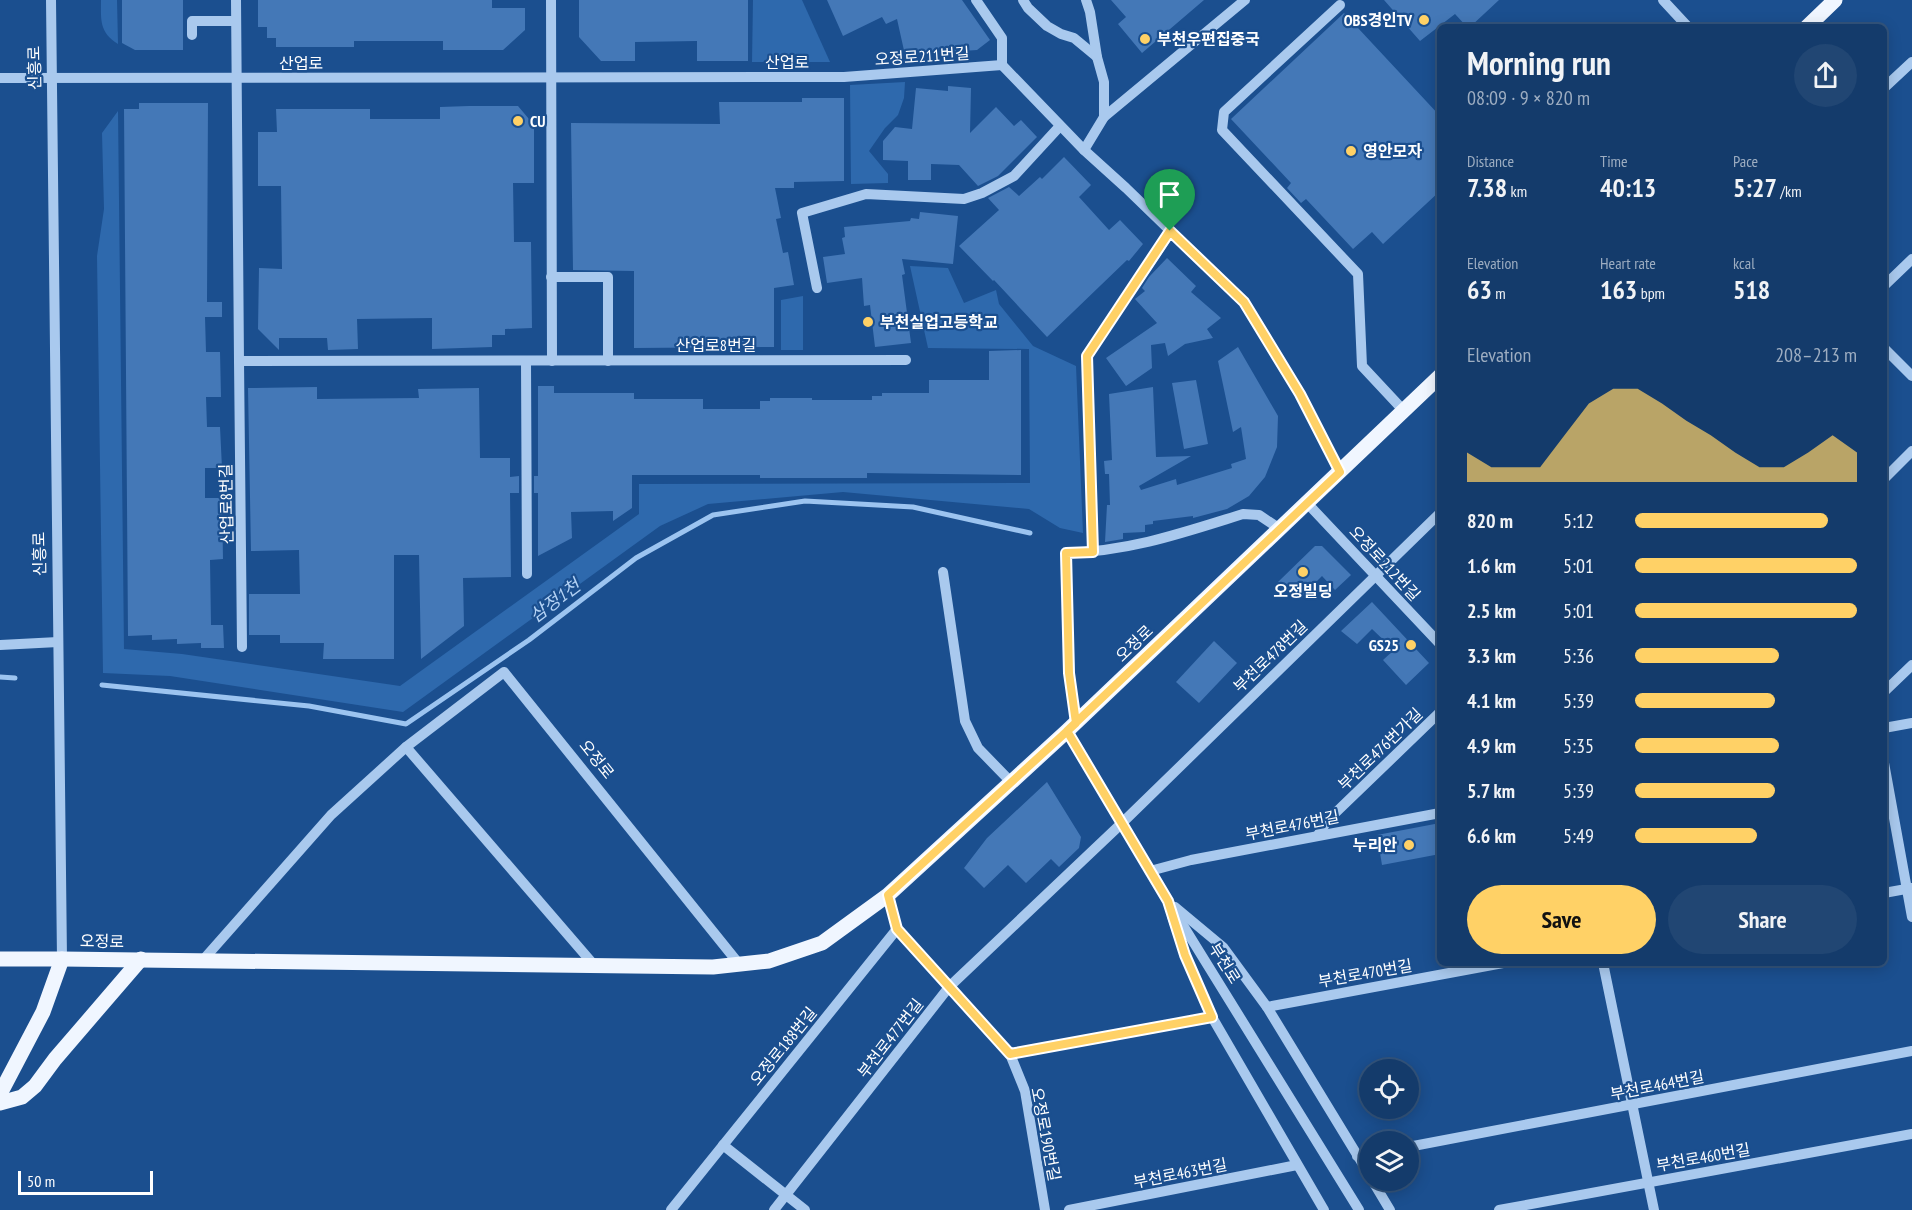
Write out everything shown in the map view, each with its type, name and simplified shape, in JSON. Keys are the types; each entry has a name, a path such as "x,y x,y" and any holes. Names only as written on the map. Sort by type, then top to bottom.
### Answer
{"main road":[{"path":"1810,24 1835,0"},
{"name":"오정로","path":"0,959 713,967 769,961 822,943 888,895 1011,783 1437,379"},
{"name":"신흥로","path":"0,1094 43,1012 62,958"},
{"path":"0,1103 22,1097 34,1086 141,959"}],"street":[{"name":"신흥로","path":"51,0 62,958"},
{"name":"산업로8번길","path":"236,0 243,646"},
{"path":"550,0 552,361"},
{"path":"976,0 1002,38 1002,65 1084,150 1244,302 1300,394 1340,472"},
{"path":"1023,0 1047,26 1074,39 1097,57"},
{"path":"1086,0 1104,82 1104,117"},
{"path":"1084,150 1104,117 1245,0"},
{"path":"1663,0 1685,24"},
{"path":"1340,5 1224,112 1222,130 1358,274 1362,366 1404,411"},
{"path":"192,35 192,21 236,21"},
{"path":"1887,85 1912,62"},
{"name":"오정로211번길","path":"844,76 1002,65"},
{"name":"산업로","path":"0,78 844,76"},
{"path":"817,288 802,213 867,194 964,199 982,193 1014,176 1060,126"},
{"path":"1093,552 1087,356 1170,231"},
{"path":"1887,283 1912,259"},
{"path":"551,277 608,276 608,361"},
{"path":"1887,351 1912,376"},
{"name":"산업로8번길","path":"239,361 906,360"},
{"path":"526,361 527,574"},
{"path":"1887,476 1912,451"},
{"name":"오정로212번길","path":"1307,503 1437,642"},
{"path":"1071,727 1066,553 1143,545 1243,514 1259,515 1280,529"},
{"name":"부천로478번길","path":"1122,823 1437,516"},
{"path":"943,572 965,721 978,748 1011,783"},
{"path":"0,645 58,642"},
{"path":"1887,689 1912,665"},
{"name":"오정로","path":"203,960 331,815 406,747 504,672 739,964"},
{"name":"부천로476번가길","path":"1318,835 1328,820 1437,715"},
{"path":"1887,727 1912,723"},
{"name":"부천로","path":"1071,727 1122,823 1168,901 1359,1210"},
{"path":"406,747 594,965"},
{"path":"1887,778 1909,888 1912,917"},
{"name":"부천로476번길","path":"1150,870 1318,835 1437,814"},
{"name":"부천로477번길","path":"774,1210 949,987 1122,823"},
{"path":"1887,892 1909,888"},
{"path":"888,895 897,929"},
{"path":"1168,901 1223,946 1267,1007 1359,1158"},
{"path":"1168,901 1185,955 1212,1017 1324,1210"},
{"name":"오정로190번길","path":"897,929 1010,1054 1025,1091 1045,1210"},
{"name":"오정로188번길","path":"671,1210 897,929"},
{"name":"부천로470번길","path":"1267,1007 1487,966"},
{"path":"1604,966 1654,1210"},
{"path":"1010,1054 1212,1017"},
{"name":"부천로464번길","path":"1419,1146 1912,1051"},
{"name":"부천로460번길","path":"1499,1210 1912,1134"},
{"path":"723,1145 805,1210"},
{"name":"부천로463번길","path":"1069,1210 1297,1165"},
{"path":"1379,1191 1390,1210"}],"shaded area":[{"path":"101,0 117,0 118,44 107,35 102,25"},
{"path":"753,0 802,0 830,62 752,62"},
{"path":"905,82 904,98 898,115 885,128 869,151 888,174 888,183 851,184 850,85"},
{"path":"118,111 124,649 182,654 400,686 639,514 639,484 1030,483 1029,349 928,348 910,266 948,268 964,303 996,290 999,304 1033,346 1076,366 1083,533 1060,528 1029,509 843,492 708,504 660,526 403,712 170,676 103,673 97,256 104,209 102,133"},
{"path":"803,296 803,350 781,350 781,300"}],"building":[{"path":"122,0 183,0 183,50 135,50 122,43"},
{"path":"258,0 492,0 492,8 525,8 525,30 503,50 443,50 443,41 354,41 354,47 276,47 276,38 267,38 267,27 258,27"},
{"path":"579,0 748,0 748,61 697,61 697,41 635,42 635,61 601,61 579,37"},
{"path":"827,0 962,0 990,40 977,50 905,55 897,19 886,24 882,17 843,36"},
{"name":"부천우편집중국","path":"1111,0 1204,0 1142,53 1118,24 1126,17"},
{"name":"OBS경인TV","path":"1384,0 1499,0 1473,24 1464,24 1455,14 1442,24 1437,24 1437,28 1420,41"},
{"name":"영안모자","path":"1344,13 1437,113 1437,194 1383,244 1372,232 1353,249 1306,199 1301,203 1287,188 1291,183 1231,119"},
{"path":"948,86 971,88 970,133 996,107 1014,126 1021,120 1037,137 998,176 978,186 959,165 931,164 931,180 908,180 908,161 883,160 883,141 895,127 912,129 916,88 948,91"},
{"path":"802,98 844,98 844,181 794,182 794,188 775,188 781,218 776,219 783,253 788,252 794,285 774,288 774,347 634,348 634,271 573,270 571,123 720,124 719,102 802,102"},
{"path":"139,103 208,103 207,302 222,302 222,317 205,317 206,352 220,352 221,397 206,397 207,427 220,427 222,468 205,468 205,498 222,498 223,559 210,560 211,625 223,625 224,648 201,648 201,643 177,644 177,639 152,640 152,635 128,636 124,109 139,109"},
{"path":"518,106 534,125 534,183 513,183 514,242 531,242 532,328 505,329 505,335 492,335 492,347 432,349 432,318 357,319 358,349 328,350 327,338 279,338 279,350 258,329 259,268 282,269 281,186 258,186 258,132 277,132 276,109 370,109 370,119 440,119 440,107"},
{"path":"1064,157 1091,185 1079,197 1109,230 1120,220 1143,244 1129,261 1127,260 1047,337 959,246 999,210 988,198 1009,187 1019,196 1040,177 1042,179"},
{"path":"920,212 958,216 953,264 902,259 911,343 875,347 870,305 864,306 862,278 827,283 823,257 845,254 842,238 845,237 844,227 910,221 911,218 919,219"},
{"path":"1167,258 1196,286 1191,292 1221,318 1207,329 1213,338 1185,344 1168,356 1165,343 1151,345 1152,368 1126,386 1106,358 1157,323 1135,299 1145,291 1142,288 1149,277"},
{"path":"1238,347 1278,416 1277,447 1265,477 1249,496 1227,509 1193,518 1193,516 1153,521 1153,524 1145,525 1145,532 1123,533 1123,539 1105,542 1107,505 1110,505 1109,474 1105,474 1104,461 1112,460 1109,394 1153,387 1156,457 1191,456 1139,486 1141,490 1176,479 1177,485 1232,468 1231,464 1246,459 1241,427 1233,432 1218,361"},
{"path":"1021,350 1021,475 867,473 867,478 760,478 760,475 632,475 632,508 613,521 613,511 571,512 572,538 538,556 538,493 534,493 534,476 538,476 538,386 554,386 554,393 634,393 634,399 703,399 703,409 760,409 760,401 770,401 770,398 872,400 872,396 882,396 882,393 929,393 929,380 989,380 989,351"},
{"path":"1196,380 1208,444 1184,449 1172,383"},
{"path":"317,387 317,399 419,398 418,389 479,388 480,458 510,458 510,477 519,476 519,493 510,493 511,577 463,578 464,626 421,659 419,555 394,555 394,659 323,659 324,643 280,643 280,635 249,635 249,594 300,594 299,550 251,551 248,388"},
{"name":"오정빌딩","path":"1315,546 1322,546 1351,575 1335,590 1322,576 1302,596 1299,593 1293,598 1278,582"},
{"path":"1372,602 1429,663 1406,685 1383,660 1394,650 1372,629 1357,644 1341,631"},
{"path":"1214,641 1237,663 1199,703 1176,682"},
{"path":"1047,782 1081,837 1079,848 1059,867 1051,859 1026,883 1008,865 984,888 964,868 987,838"},
{"name":"누리안","path":"1437,824 1437,855 1382,865 1377,835"}],"waterway":[{"name":"삼정1천","path":"102,685 309,706 406,724 529,640 636,558 713,515 805,501 913,507 1030,533"},
{"name":"삼정1천","path":"0,677 15,678"}],"place":[{"name":"OBS경인TV","path":"1424,20"},
{"name":"부천우편집중국","path":"1145,39"},
{"name":"CU","path":"518,121"},
{"name":"영안모자","path":"1351,151"},
{"name":"부천실업고등학교","path":"868,322"},
{"name":"오정빌딩","path":"1303,572"},
{"name":"GS25","path":"1411,645"},
{"name":"누리안","path":"1409,845"}],"route":[{"path":"1170,231 1087,356 1093,552 1066,553 1069,673 1076,723 888,895 897,929 1010,1054 1212,1017 1185,955 1168,901 1122,823 1067,731 1340,472 1300,394 1244,302 1170,231"}]}
